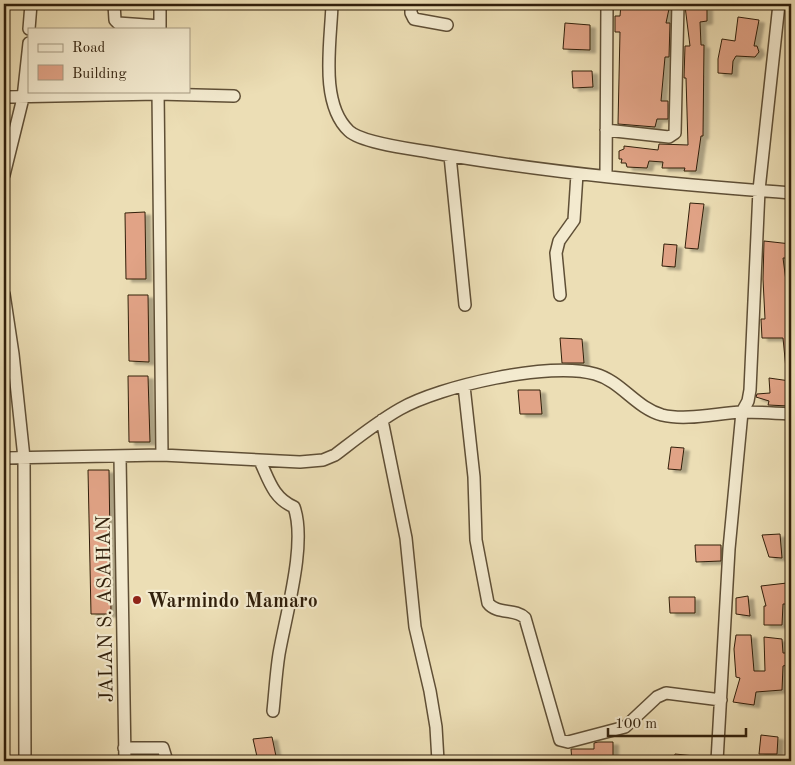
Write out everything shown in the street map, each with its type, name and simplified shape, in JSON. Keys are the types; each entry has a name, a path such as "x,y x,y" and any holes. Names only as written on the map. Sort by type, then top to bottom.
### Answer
{"street":[{"path":"29,28 31,4"},
{"path":"114,4 115,20 118,23 160,27 160,4"},
{"path":"332,4 330,94 344,125 350,133 385,145 513,167 791,193"},
{"path":"411,4 411,14 414,19 447,25"},
{"path":"606,175 607,4"},
{"path":"606,130 669,137 675,133 678,4"},
{"path":"717,761 730,549 742,412 748,401 750,390 759,190 779,4"},
{"path":"4,175 23,98 28,51"},
{"path":"158,93 162,455"},
{"path":"4,97 158,93 234,96"},
{"path":"450,156 465,305"},
{"path":"560,295 556,253 559,241 574,220 577,174"},
{"path":"4,294 13,354 24,458 26,761"},
{"path":"4,458 162,455 300,462 329,458 382,420 420,399 464,386 534,372 594,373 611,381 643,406 663,415 675,417 742,412 791,414"},
{"path":"464,386 474,477 476,540 488,603 495,609 520,614 525,618 560,740 568,742 625,727 656,697 666,693 721,700"},
{"path":"382,420 406,538 415,627 433,709 438,761"},
{"name":"JALAN S. ASAHAN","path":"120,457 125,761"},
{"path":"260,461 275,494 284,503 294,506 298,517 297,558 279,656 273,711"},
{"path":"124,748 163,748 167,761"}],"building":[{"path":"621,4 670,4 666,23 670,23 669,57 665,57 661,101 668,101 668,119 657,119 655,127 618,124 620,32 615,32 615,16 620,16"},
{"path":"685,6 707,7 707,21 700,22 701,45 704,45 703,136 701,136 696,171 684,171 685,168 662,168 663,162 649,161 647,168 627,167 626,163 621,163 622,159 619,159 619,151 624,149 624,146 658,150 659,144 688,145 686,78 684,78 685,46 690,46"},
{"path":"738,17 759,20 754,46 757,46 759,52 755,57 736,56 733,61 732,74 718,73 718,59 722,39 735,41"},
{"path":"565,23 590,25 590,50 563,49"},
{"path":"572,71 592,71 593,87 573,88"},
{"path":"690,203 704,204 698,249 685,248"},
{"path":"145,212 146,279 126,279 125,213"},
{"path":"764,241 791,244 791,258 783,258 786,281 791,281 791,369 786,369 783,338 762,338 761,319 765,319"},
{"path":"664,244 677,245 675,267 662,266"},
{"path":"128,295 148,295 149,362 129,361"},
{"path":"560,338 582,339 584,363 562,363"},
{"path":"128,376 148,376 150,442 129,442"},
{"path":"769,378 790,381 789,406 768,405 769,401 756,397 757,394 770,393"},
{"path":"518,390 540,390 542,414 520,414"},
{"path":"671,447 684,448 681,470 668,469"},
{"path":"88,470 109,470 111,614 91,614"},
{"path":"780,534 782,558 769,557 762,535"},
{"path":"695,545 721,545 721,561 696,562"},
{"path":"787,583 790,604 783,604 782,625 764,625 764,606 766,606 761,586"},
{"path":"748,596 750,616 736,614 736,598"},
{"path":"669,597 695,597 695,613 670,613"},
{"path":"736,635 751,635 754,671 765,671 764,637 782,639 783,653 786,653 787,665 783,666 782,690 756,692 754,705 733,702 740,678 736,677 734,649"},
{"path":"761,735 778,737 777,754 759,754"},
{"path":"272,737 277,761 258,761 253,739"},
{"path":"613,742 613,761 572,761 571,749 594,749 594,743"},
{"path":"675,754 695,756 695,761 673,761"}],"place":[{"name":"Warmindo Mamaro","path":"137,600"}]}
